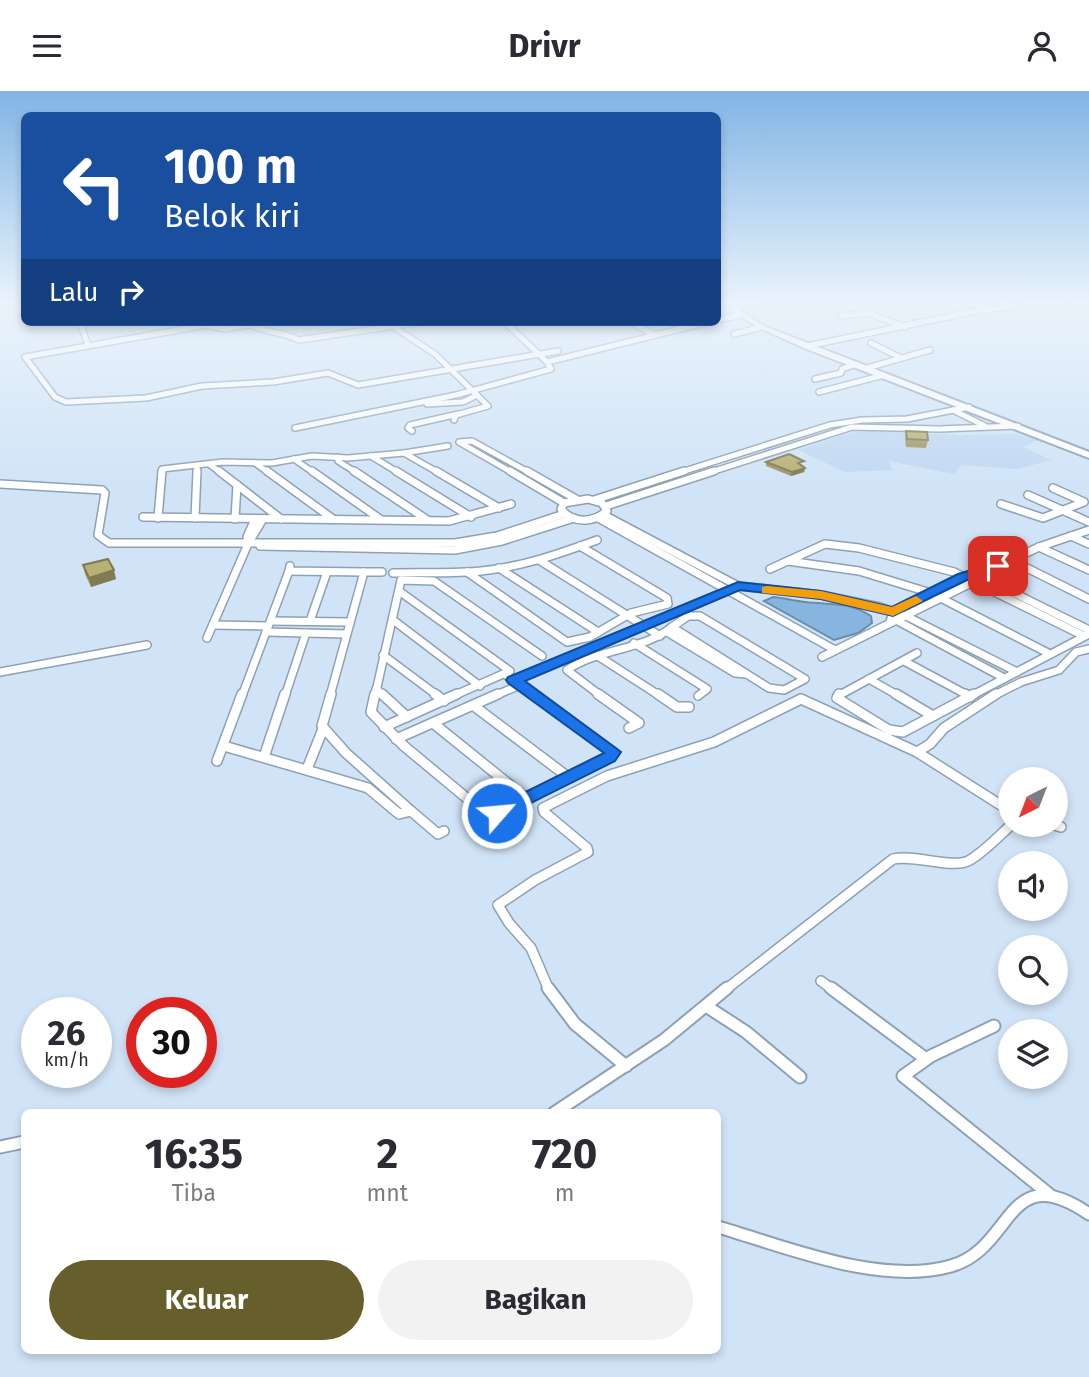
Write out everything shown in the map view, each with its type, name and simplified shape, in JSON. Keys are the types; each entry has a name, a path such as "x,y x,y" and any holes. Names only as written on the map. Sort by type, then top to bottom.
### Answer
{"main road":[{"path":"856,364 1089,455"}],"street":[{"path":"30,363 55,397 73,403 146,398 197,387 273,382 328,373 357,385 491,363"},
{"path":"412,431 408,428 410,425 488,406 442,363"},
{"path":"295,428 424,403 436,405 463,402 474,393 551,369 548,363"},
{"path":"867,368 884,363"},
{"path":"815,379 841,373 842,369 856,364"},
{"path":"819,392 884,375"},
{"path":"574,518 564,514 561,509 564,503 576,499 594,500 843,422 907,419 969,407"},
{"path":"953,410 987,428"},
{"path":"454,420 454,417 461,414"},
{"path":"601,516 607,506 843,429 861,426 1018,426"},
{"path":"564,503 459,442 472,441 576,499"},
{"path":"768,445 779,450"},
{"path":"158,518 162,469 321,456 371,456 448,446"},
{"path":"321,456 322,447"},
{"path":"404,453 499,508"},
{"path":"371,456 471,517"},
{"path":"338,457 338,461 428,520"},
{"path":"294,459 380,520"},
{"path":"725,459 735,464"},
{"path":"255,463 333,519"},
{"path":"209,464 281,519"},
{"path":"195,518 197,466"},
{"path":"0,484 102,490 105,493 99,535 108,543 466,542 497,536 564,514"},
{"path":"235,519 237,485"},
{"path":"1001,504 1041,518 1084,501 1053,488"},
{"path":"1028,495 1089,522"},
{"path":"594,500 607,506"},
{"path":"143,517 428,520 471,517 511,504"},
{"path":"248,544 282,548 455,550 502,541 574,518 601,516 727,591 835,650"},
{"path":"248,544 247,537 255,519"},
{"path":"207,638 248,544 263,519"},
{"path":"626,530 738,586 821,595 892,618 1004,678"},
{"path":"892,618 908,617 1038,547 1089,530"},
{"path":"1071,536 1089,544"},
{"path":"393,573 467,572 499,568 539,560 597,540"},
{"path":"195,555 200,544"},
{"path":"770,569 820,545 838,544 919,562 963,577 979,577 1087,633"},
{"path":"467,572 567,642 580,642 626,615 661,608 669,601 580,546"},
{"path":"1038,547 1089,570"},
{"path":"539,560 643,626 666,632 735,673 746,674 778,691 805,679 700,616 690,615 666,632 567,670 639,723 629,728"},
{"path":"1011,560 1089,599"},
{"path":"786,561 859,572 931,593 1051,654"},
{"path":"499,568 598,632"},
{"path":"218,761 289,569 382,572"},
{"path":"310,621 327,572"},
{"path":"307,769 323,729 322,721 364,572"},
{"path":"822,657 963,577"},
{"path":"399,591 508,668 513,680 613,752 610,757 497,813 481,810 396,739 371,712 401,580 434,581 542,656"},
{"path":"396,739 474,706 513,680 738,586"},
{"path":"908,617 1017,673"},
{"path":"393,620 480,686"},
{"path":"213,625 268,626 310,621 349,622"},
{"path":"268,626 306,633 346,633"},
{"path":"264,757 306,633"},
{"path":"917,653 838,695 837,698 896,733 903,732 1087,633"},
{"path":"634,643 707,689 698,697"},
{"path":"0,672 147,645"},
{"path":"917,753 930,744 944,728 985,700 1021,682 1059,670 1076,652 1089,649"},
{"path":"383,655 444,701"},
{"path":"598,656 677,707 689,707"},
{"path":"904,661 970,697"},
{"path":"869,679 933,716"},
{"path":"384,727 480,686 513,680"},
{"path":"376,689 407,717"},
{"path":"625,1066 599,1046 565,1012 551,994 536,957 498,905 535,880 588,852 587,848 544,812 543,808 607,776 714,742 801,699 917,753 998,804"},
{"path":"474,706 568,777"},
{"path":"433,723 526,797"},
{"path":"323,729 438,834 444,831"},
{"path":"224,746 368,787 399,814 411,811"},
{"path":"368,787 379,782"},
{"path":"560,1109 625,1066 706,1006 802,927 892,859 915,856 959,864 968,862 998,836"},
{"path":"821,981 926,1059"},
{"path":"706,1006 746,1032 800,1077"},
{"path":"994,1026 926,1059 903,1074 905,1080 1049,1194"},
{"path":"0,1147 21,1143"},
{"path":"721,1228 868,1267 931,1270 971,1258 988,1244 1025,1199 1037,1194 1059,1196 1089,1214"}],"shaded area":[{"path":"867,431 958,435 1012,434 1040,439 1024,447 1051,460 1018,469 962,465 954,474 888,461 893,470 845,472 798,450 848,433"}],"water":[{"path":"773,597 847,606 871,616 872,623 858,633 834,640 764,601"}],"building":[{"path":"906,431 927,432 928,440 907,439"},
{"path":"789,454 804,461 798,463 805,468 792,472 766,462"},
{"path":"108,559 114,570 89,578 83,565"}],"slow traffic":[{"path":"767,590 821,595 893,612 916,601"}],"route":[{"path":"497,813 610,757 613,752 514,680 738,586 821,595 893,612 963,577 984,573 998,566"}]}
